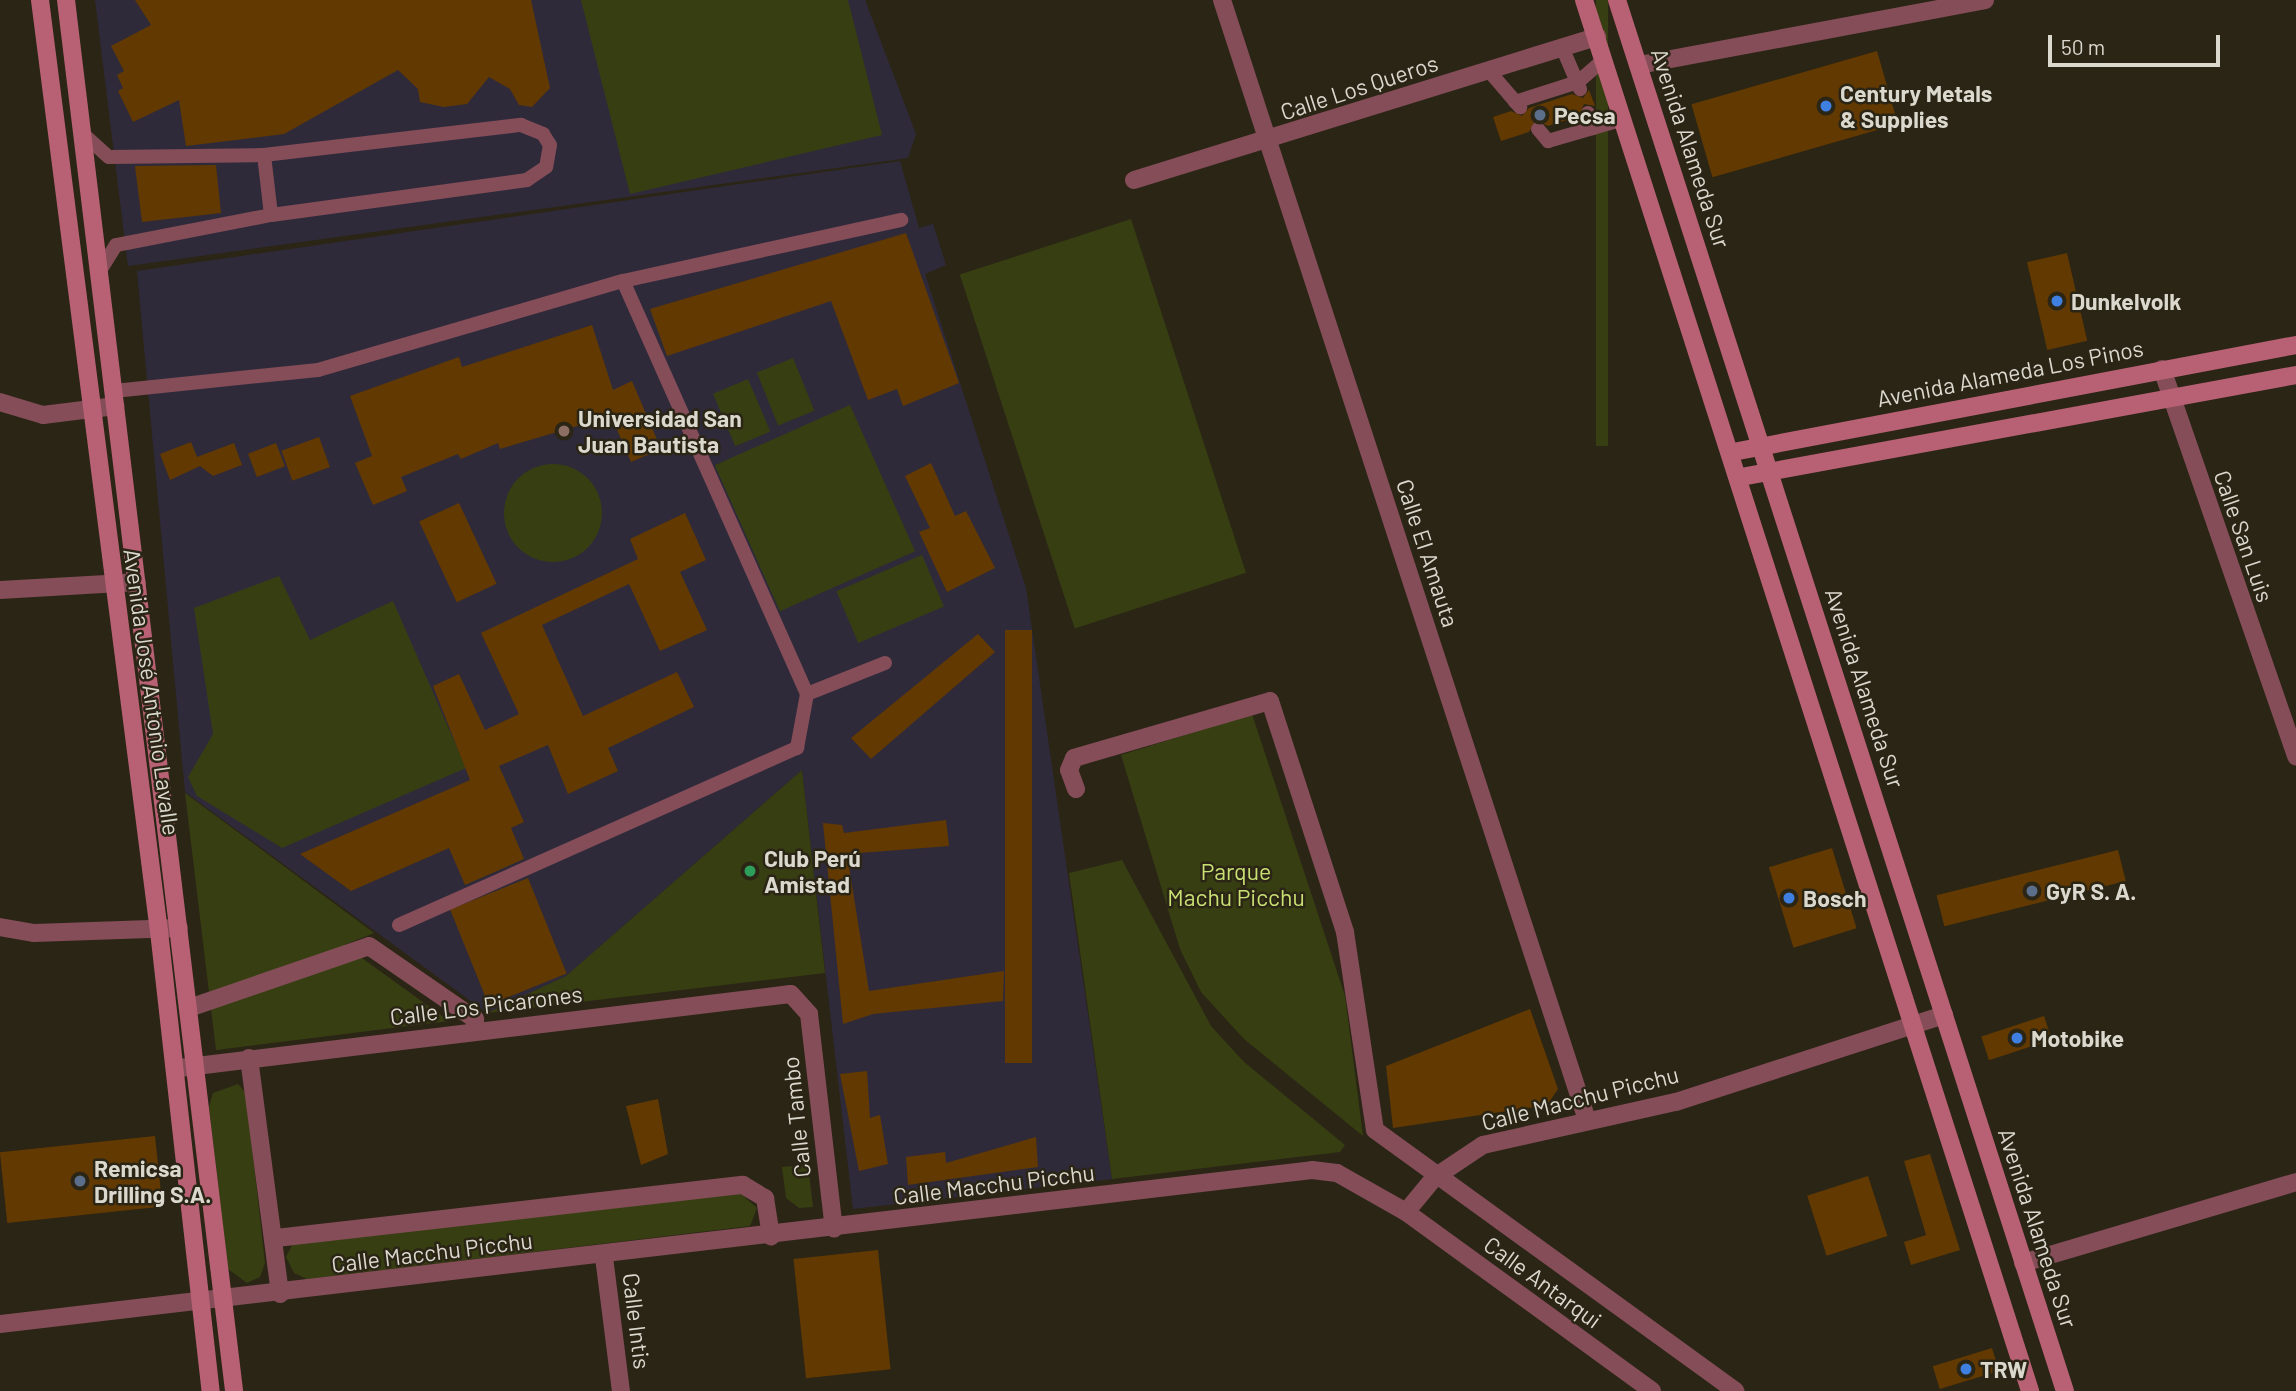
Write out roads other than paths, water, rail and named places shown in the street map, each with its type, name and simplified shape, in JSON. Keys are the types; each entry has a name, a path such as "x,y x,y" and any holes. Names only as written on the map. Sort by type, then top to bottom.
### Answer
{"main road":[{"name":"Avenida José Antonio Lavalle","path":"40,0 112,585 159,931 211,1391"},
{"name":"Avenida José Antonio Lavalle","path":"66,0 234,1391"},
{"path":"1584,0 1733,452 2030,1391"},
{"name":"Avenida Alameda Sur","path":"1617,0 2065,1391"},
{"name":"Avenida Alameda Los Pinos","path":"1733,452 2296,345"},
{"path":"1741,477 2296,375"}],"street":[{"name":"Calle El Amauta","path":"1222,0 1587,1120"},
{"path":"1639,65 1985,0"},
{"name":"Calle Los Queros","path":"1134,180 1268,142 1597,37"},
{"name":"Calle San Luis","path":"2162,369 2296,757"},
{"path":"0,402 43,415 90,411 114,399"},
{"path":"0,590 137,582"},
{"path":"1076,789 1069,770 1074,758 1270,701 1345,932 1370,1120 1383,1140 1735,1391"},
{"path":"0,927 34,933 159,931 179,928"},
{"path":"189,1008 369,946 475,1019 475,1031"},
{"name":"Calle Los Picarones","path":"173,1069 791,994 803,1001"},
{"name":"Calle Tambo","path":"803,1001 834,1229"},
{"name":"Calle Macchu Picchu","path":"0,1324 200,1304 604,1257 1312,1170 1338,1174 1406,1212 1435,1177 1483,1145 1676,1102 1944,1015"},
{"path":"249,1058 276,1238 280,1294"},
{"path":"2023,1263 2296,1182"},
{"path":"276,1238 743,1185 765,1198 771,1237"},
{"name":"Calle Antarqui","path":"1406,1212 1652,1391"},
{"name":"Calle Intis","path":"604,1257 621,1391"}],"lane":[{"path":"1562,47 1579,86"},
{"path":"1489,71 1518,105 1579,86 1604,59"},
{"path":"1588,113 1593,128"},
{"path":"1538,129 1548,141 1624,119"},
{"path":"82,133 109,158 264,155 521,125 543,134 550,145 546,167 527,180 271,215 116,245 99,272"},
{"path":"264,155 271,215"},
{"path":"114,399 318,370 623,281 901,220"},
{"path":"399,925 797,748 807,694 623,281"},
{"path":"807,694 885,663"}],"place":[{"name":"Century Metals & Supplies","path":"1826,106"},
{"name":"Pecsa","path":"1540,115"},
{"name":"Dunkelvolk","path":"2057,301"},
{"name":"Universidad San Juan Bautista","path":"564,431"},
{"name":"Club Perú Amistad","path":"750,871"},
{"name":"GyR S. A.","path":"2032,891"},
{"name":"Bosch","path":"1789,898"},
{"name":"Motobike","path":"2017,1038"},
{"name":"Remicsa Drilling S.A.","path":"80,1181"},
{"name":"TRW","path":"1966,1369"}],"park label":[{"name":"Parque Machu Picchu","path":"1236,884"}]}
